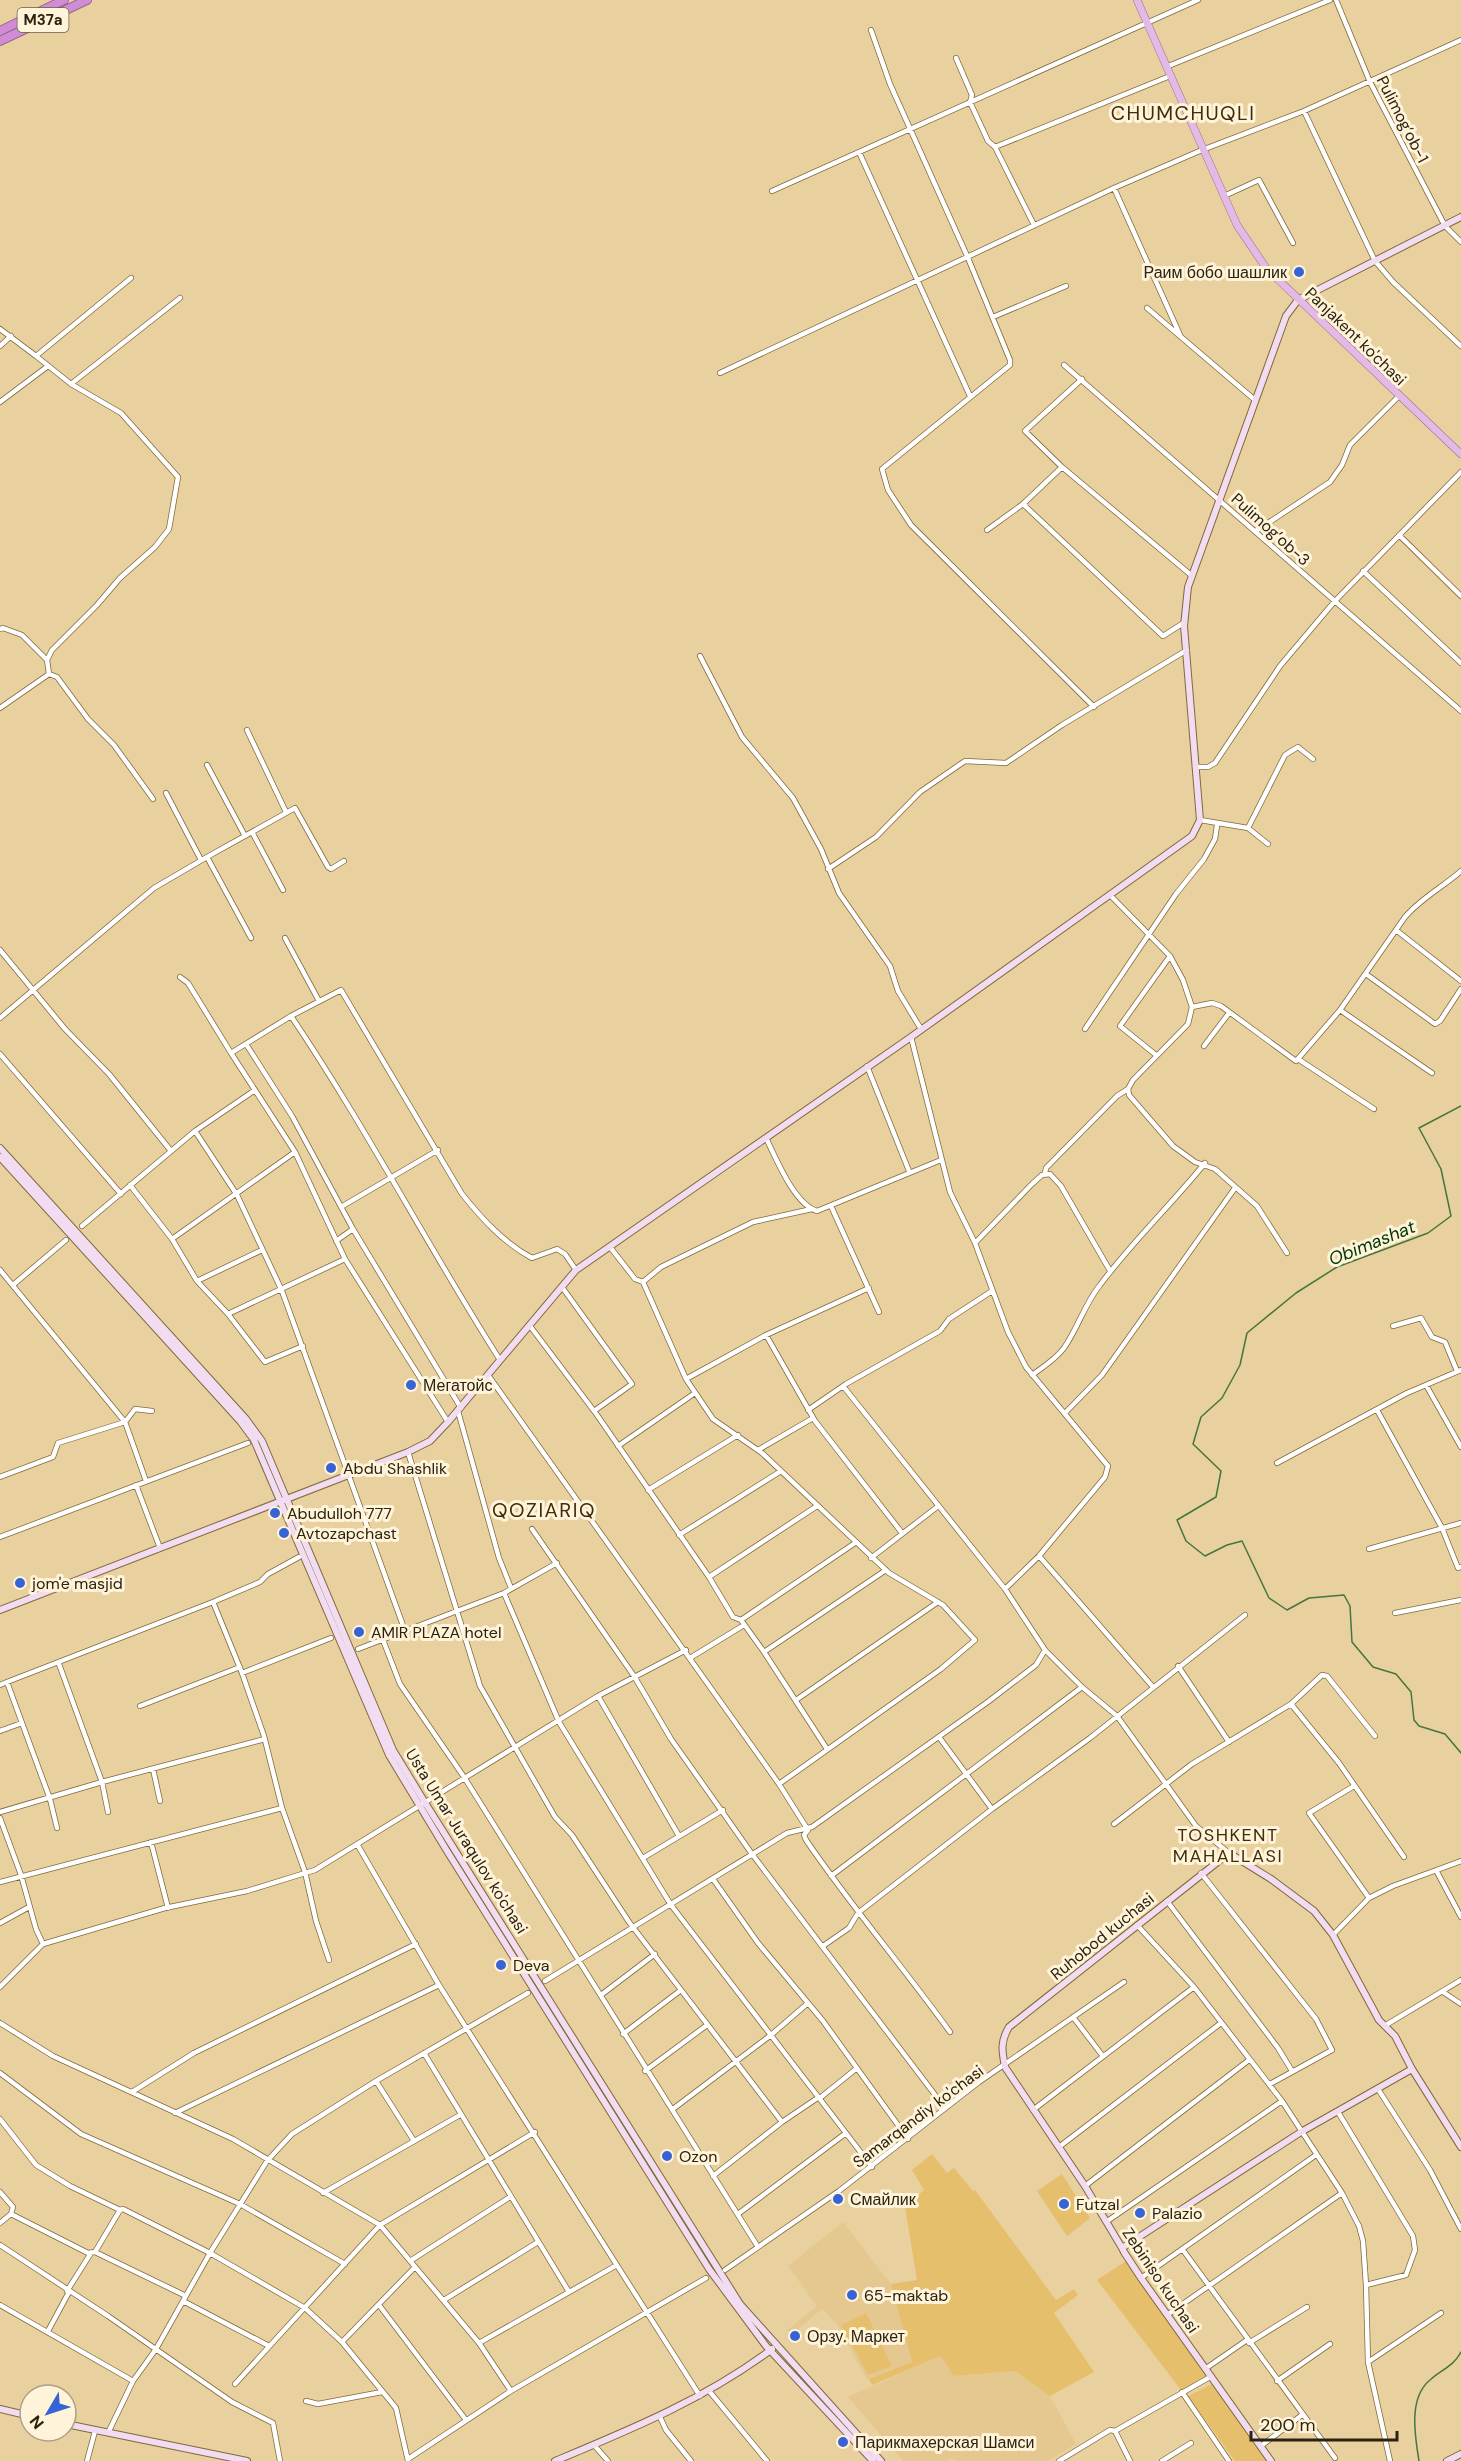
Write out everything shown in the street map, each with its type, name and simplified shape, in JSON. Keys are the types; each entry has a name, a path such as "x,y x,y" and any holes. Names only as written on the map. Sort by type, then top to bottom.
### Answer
{"highway":[{"name":"M37a","path":"0,31 64,0"},
{"name":"M37a","path":"0,41 87,0"}],"main road":[{"name":"Panjakent ko'chasi","path":"1137,0 1202,150 1240,231 1258,258 1298,300 1461,454"},
{"path":"0,1610 285,1501 430,1441 459,1410 576,1270 911,1037 1192,836 1200,820 1185,622 1191,575 1286,316 1298,300 1461,217"},
{"path":"0,1148 246,1419 262,1441 285,1501"},
{"path":"0,1157 240,1421 254,1440 285,1501"},
{"name":"Usta Umar Juraqulov ko'chasi","path":"285,1501 393,1750 422,1802 740,2304 773,2348 873,2461"},
{"path":"1229,1852 1314,1911 1333,1935 1380,2020 1386,2025 1461,2147"},
{"name":"Ruhobod kuchasi","path":"1001,2048 1009,2028 1229,1852"},
{"name":"Zebiniso kuchasi","path":"1001,2048 1005,2067 1059,2147 1141,2278 1271,2461"},
{"path":"1122,2248 1301,2132 1412,2068"},
{"path":"555,2461 660,2417 710,2392 773,2348"},
{"name":"Usta Umar Juraqulov ko'chasi","path":"773,2348 881,2461"},
{"path":"0,2409 18,2413"},
{"path":"78,2427 244,2461"},
{"path":"1447,2461 1461,2454"}],"street":[{"path":"772,191 1198,0"},
{"path":"1167,68 1330,0"},
{"name":"Pulimog’ob-1","path":"1336,0 1370,82 1445,226 1461,242"},
{"path":"871,30 890,84 968,258 1010,360 1010,365 882,469 888,490 911,525 1094,707"},
{"path":"720,373 916,283 1114,188 1202,150 1304,111 1461,40"},
{"path":"956,58 972,95 970,102 988,141 995,147 1034,225"},
{"path":"995,147 1170,76"},
{"path":"1304,111 1375,261 1393,282 1461,346"},
{"path":"859,152 916,283 970,396"},
{"path":"1224,196 1259,180 1293,243"},
{"path":"1114,188 1179,335"},
{"path":"36,356 131,278"},
{"path":"993,317 1066,286"},
{"path":"71,384 180,298"},
{"path":"1148,308 1255,400"},
{"path":"0,329 71,384 121,413 178,477 169,528 155,547 120,578 97,605 52,650 47,660 49,674"},
{"path":"0,346 11,336"},
{"name":"Pulimog’ob-3","path":"1064,365 1461,711"},
{"path":"0,402 48,366"},
{"path":"1082,379 1025,431 1062,467 1191,575"},
{"path":"1256,531 1330,482 1350,445 1399,396"},
{"path":"987,530 1023,504 1062,467"},
{"path":"1195,767 1208,767 1215,763 1280,666 1334,602 1461,472"},
{"path":"1023,504 1163,636 1185,622"},
{"path":"1399,535 1461,596"},
{"path":"1364,571 1461,663"},
{"path":"0,630 3,628 22,635 47,660"},
{"path":"828,869 876,837 920,792 965,761 1006,763 1062,725 1187,650"},
{"path":"700,656 742,737 793,798 820,849 839,893 890,966 897,991 921,1029"},
{"path":"0,708 49,674"},
{"path":"49,674 57,677 88,719 114,745 153,799"},
{"path":"247,730 286,812"},
{"path":"1248,828 1271,788 1285,755 1298,747 1313,759"},
{"path":"207,765 244,836"},
{"path":"166,793 201,860"},
{"path":"0,1018 154,888 286,812 296,808 299,811 328,867 331,869 344,861"},
{"path":"1200,820 1217,825 1248,828 1268,844"},
{"path":"1085,1029 1150,936 1176,894 1204,860 1215,839 1217,825"},
{"path":"252,832 283,890"},
{"path":"207,857 251,938"},
{"path":"1192,1007 1212,1003 1293,1061 1298,1059 1340,1010 1416,903 1440,889 1461,871"},
{"path":"975,1243 1117,1096 1128,1089 1156,1055 1188,1024 1192,1007 1183,980 1170,956 1110,895"},
{"path":"1396,930 1461,981"},
{"path":"285,938 319,1002"},
{"path":"0,950 32,990 109,1074 171,1151"},
{"path":"1156,1055 1120,1026 1170,956"},
{"path":"1366,974 1435,1024 1440,1021 1461,989"},
{"path":"180,977 188,983 295,1152 345,1259 448,1422"},
{"path":"231,1053 291,1016 341,990 438,1150 462,1194 482,1219 520,1251 532,1258 557,1249 565,1254 576,1270"},
{"path":"1340,1010 1431,1073"},
{"path":"1204,1046 1229,1013"},
{"path":"291,1016 331,1076 500,1360"},
{"path":"911,1037 950,1192 975,1243 1015,1347 1032,1375 1105,1461 1108,1472 1039,1556 1005,1589"},
{"path":"246,1044 292,1116 353,1229 459,1410 499,1558 512,1588"},
{"path":"0,1054 121,1194"},
{"path":"1298,1059 1374,1109"},
{"path":"867,1066 909,1171"},
{"path":"1128,1089 1173,1146 1195,1162 1204,1163 1221,1173 1257,1206 1287,1253"},
{"path":"82,1226 195,1131 255,1090"},
{"path":"195,1131 237,1195 281,1287 405,1631"},
{"path":"766,1138 792,1188 812,1209"},
{"path":"341,1207 438,1150"},
{"path":"172,1239 295,1152"},
{"path":"643,1282 661,1267 753,1222 812,1209 823,1210 909,1171 941,1160"},
{"path":"1032,1375 1062,1350 1073,1334 1086,1304 1100,1284 1130,1250 1140,1234 1204,1163"},
{"path":"1045,1173 1055,1178 1061,1186 1109,1269"},
{"path":"130,1185 172,1239 197,1281 228,1314 265,1362 303,1346"},
{"path":"1065,1413 1102,1375 1235,1188"},
{"path":"831,1206 879,1312"},
{"path":"336,1240 353,1229"},
{"path":"14,1285 66,1240"},
{"path":"610,1247 635,1279 643,1282 686,1379 713,1419 738,1435 781,1470 871,1558 938,1602 974,1636 974,1643 779,1784"},
{"path":"197,1281 262,1250"},
{"path":"228,1314 281,1287 345,1259"},
{"path":"0,1270 125,1422 146,1481"},
{"path":"562,1287 632,1384 594,1411"},
{"path":"686,1379 766,1335 869,1287"},
{"path":"808,1410 843,1386 940,1331 949,1319 992,1291"},
{"path":"1277,1463 1426,1385 1459,1371 1444,1342 1432,1337 1421,1318 1393,1326"},
{"path":"530,1326 594,1411 709,1577 734,1617 743,1622 827,1749"},
{"path":"766,1335 813,1418 902,1533"},
{"path":"488,1375 686,1650 779,1784 808,1830"},
{"path":"1426,1385 1461,1447"},
{"path":"843,1386 937,1507 1005,1589 1045,1650 1082,1687 1117,1716 1196,1826 1229,1852"},
{"path":"618,1446 695,1393"},
{"path":"0,1477 53,1457 58,1443 125,1422 135,1409 153,1411"},
{"path":"1377,1410 1442,1528 1458,1568 1461,1567"},
{"path":"758,1450 813,1418"},
{"path":"648,1490 738,1435"},
{"path":"0,1537 248,1443"},
{"path":"408,1452 480,1686 555,1817 572,1835 632,1926 782,2122"},
{"path":"679,1535 781,1470"},
{"path":"136,1485 160,1548"},
{"path":"709,1577 817,1506"},
{"path":"871,1558 937,1507"},
{"path":"1370,1549 1461,1523"},
{"path":"532,1529 634,1676 671,1739 752,1854 945,2108"},
{"path":"690,1658 855,1543"},
{"path":"1039,1556 1153,1687"},
{"path":"0,1685 59,1664 260,1582 268,1574 299,1557"},
{"path":"358,1648 504,1593 557,1563"},
{"path":"764,1652 886,1570"},
{"path":"504,1593 559,1722 671,1905 872,2167"},
{"path":"1395,1613 1461,1601"},
{"path":"213,1602 240,1667 264,1739 282,1808 305,1872 316,1921 330,1960"},
{"path":"796,1700 938,1602"},
{"path":"823,1946 849,1928 858,1913 1117,1716 1245,1615"},
{"path":"242,1673 331,1638"},
{"path":"383,1640 400,1684 464,1778 601,1995 645,2071 673,2109 758,2247"},
{"path":"0,1987 43,1944 168,1908 247,1891 315,1870 422,1802 559,1722 598,1696 686,1650"},
{"path":"950,2032 891,1950 858,1913 804,1835 1036,1665 1045,1650"},
{"path":"59,1664 102,1782 108,1812"},
{"path":"1178,1666 1229,1742"},
{"path":"140,1706 240,1667"},
{"path":"1114,1824 1167,1783 1291,1704 1324,1674 1375,1736"},
{"path":"7,1682 50,1799 57,1828"},
{"path":"831,1876 1082,1687"},
{"path":"598,1696 679,1836"},
{"path":"1291,1704 1354,1786 1404,1857"},
{"path":"0,1731 22,1723"},
{"path":"939,1737 992,1809"},
{"path":"0,1812 264,1739"},
{"path":"153,1768 160,1801"},
{"path":"1354,1786 1309,1813 1369,1898"},
{"path":"0,1881 282,1808"},
{"path":"643,1858 723,1810"},
{"path":"1,1822 43,1944"},
{"path":"545,1981 788,1833 808,1830"},
{"path":"151,1842 168,1908"},
{"path":"357,1844 439,1984 535,2132 700,2396"},
{"path":"1333,1935 1369,1898 1393,1886 1437,1872 1461,1861"},
{"path":"1437,1872 1461,1917"},
{"path":"1201,1874 1316,2019 1332,2050 1270,2084"},
{"path":"713,1879 758,1943 808,2003 908,2139"},
{"path":"1167,1901 1278,2048 1292,2071"},
{"path":"0,1923 29,1907"},
{"path":"1137,1925 1194,1987 1270,2084 1342,2193 1362,2232 1368,2362 1390,2461"},
{"path":"132,2092 195,2054 416,1944"},
{"path":"601,1995 655,1954"},
{"path":"1386,2025 1461,1980"},
{"name":"Samarqandiy ko'chasi","path":"725,2270 872,2167 945,2108 1124,1982"},
{"path":"175,2113 439,1984"},
{"path":"1034,2109 1194,1987"},
{"path":"623,2034 681,1990"},
{"path":"1443,1992 1461,2004"},
{"path":"108,2434 134,2381 156,2349 240,2204 267,2161 292,2134 467,2026 528,1993"},
{"path":"673,2109 771,2035 808,2003"},
{"path":"1073,2017 1102,2055"},
{"path":"0,2023 53,2056 233,2139 267,2161 381,2225 414,2268 479,2343 511,2391"},
{"path":"1059,2147 1221,2024"},
{"path":"645,2071 707,2025"},
{"path":"424,2053 569,2292"},
{"path":"1084,2186 1249,2060"},
{"path":"713,2176 782,2122 819,2098 857,2068"},
{"path":"0,2073 81,2134 240,2204 345,2264"},
{"path":"376,2081 414,2140"},
{"path":"1378,2089 1430,2170 1461,2229"},
{"path":"1106,2222 1282,2101"},
{"path":"1338,2112 1413,2236 1415,2250 1406,2275 1366,2285"},
{"path":"323,2193 460,2115"},
{"path":"0,2119 36,2165 70,2186 120,2210 123,2209 210,2253 305,2308 342,2342 396,2408 408,2460 511,2391 706,2278"},
{"path":"235,2384 381,2225 535,2132"},
{"path":"738,2214 846,2133"},
{"path":"1141,2278 1316,2155"},
{"path":"0,2192 13,2206 11,2214 0,2223"},
{"path":"1167,2315 1342,2193"},
{"path":"410,2261 510,2198"},
{"path":"48,2331 68,2292 120,2210"},
{"path":"11,2214 184,2298 269,2346"},
{"path":"444,2300 538,2242"},
{"path":"0,2245 232,2402 273,2423 280,2461"},
{"path":"1183,2250 1248,2342 1335,2458"},
{"path":"479,2343 617,2265"},
{"path":"342,2342 414,2268"},
{"path":"0,2305 134,2381"},
{"path":"379,2305 466,2420"},
{"path":"1205,2369 1307,2307"},
{"path":"1368,2362 1442,2313"},
{"path":"1277,2381 1330,2344"},
{"path":"1059,2461 1110,2430 1115,2431 1210,2377"},
{"path":"306,2401 318,2404 382,2392"},
{"path":"710,2392 767,2461"},
{"path":"1182,2392 1229,2461"},
{"path":"1261,2446 1302,2415"},
{"path":"660,2417 666,2430 691,2461"},
{"path":"87,2461 95,2431"},
{"path":"1115,2431 1130,2461"},
{"path":"1162,2461 1191,2444"},
{"path":"594,2445 608,2461"}],"shaded area":[{"path":"932,2154 947,2173 954,2168 973,2191 975,2190 1056,2300 1074,2289 1078,2295 1054,2313 1094,2372 1050,2396 1015,2371 953,2376 941,2356 872,2385 869,2379 912,2362 891,2284 917,2280 905,2207 924,2190 912,2170"},
{"name":"Futzal","path":"1062,2174 1090,2218 1067,2236 1037,2191"},
{"name":"65-maktab","path":"843,2222 891,2284 912,2362 867,2380 837,2324 822,2309 796,2331 786,2331 817,2306 788,2266"},
{"path":"1126,2261 1206,2376 1184,2389 1181,2390 1097,2280"},
{"path":"866,2313 892,2366 868,2375 841,2325"},
{"path":"941,2356 953,2376 1015,2371 1050,2396 1076,2444 1047,2461 956,2461 951,2458 945,2461 903,2461 848,2397"},
{"path":"1212,2384 1268,2461 1235,2461 1188,2396"}],"waterway":[{"name":"Obimashat","path":"1461,1106 1419,1128 1441,1169 1451,1216 1428,1233 1337,1267 1296,1293 1247,1333 1240,1365 1222,1398 1201,1417 1193,1444 1221,1471 1216,1497 1177,1520 1186,1541 1205,1556 1227,1545 1242,1541 1269,1598 1287,1610 1309,1598 1344,1595 1350,1606 1352,1642 1373,1667 1396,1674 1411,1692 1414,1720 1419,1726 1445,1734 1461,1753"},
{"name":"Obimashat","path":"1419,2461 1415,2418 1418,2397 1430,2380 1451,2365 1461,2352"}],"place":[{"name":"Раим бобо шашлик","path":"1299,272"},
{"name":"Мегатойс","path":"411,1385"},
{"name":"Abdu Shashlik","path":"331,1468"},
{"name":"Abudulloh 777","path":"275,1513"},
{"name":"Avtozapchast","path":"284,1533"},
{"name":"jom'e masjid","path":"20,1583"},
{"name":"AMIR PLAZA hotel","path":"359,1632"},
{"name":"Deva","path":"501,1965"},
{"name":"Ozon","path":"667,2156"},
{"name":"Смайлик","path":"838,2199"},
{"name":"Futzal","path":"1064,2204"},
{"name":"Palazio","path":"1140,2213"},
{"name":"65-maktab","path":"852,2295"},
{"name":"Орзу. Маркет","path":"795,2336"},
{"name":"Парикмахерская Шамси","path":"843,2442"}],"district":[{"name":"CHUMCHUQLI","path":"1183,113"},
{"name":"QOZIARIQ","path":"544,1510"},
{"name":"TOSHKENT MAHALLASI","path":"1228,1845"}]}
